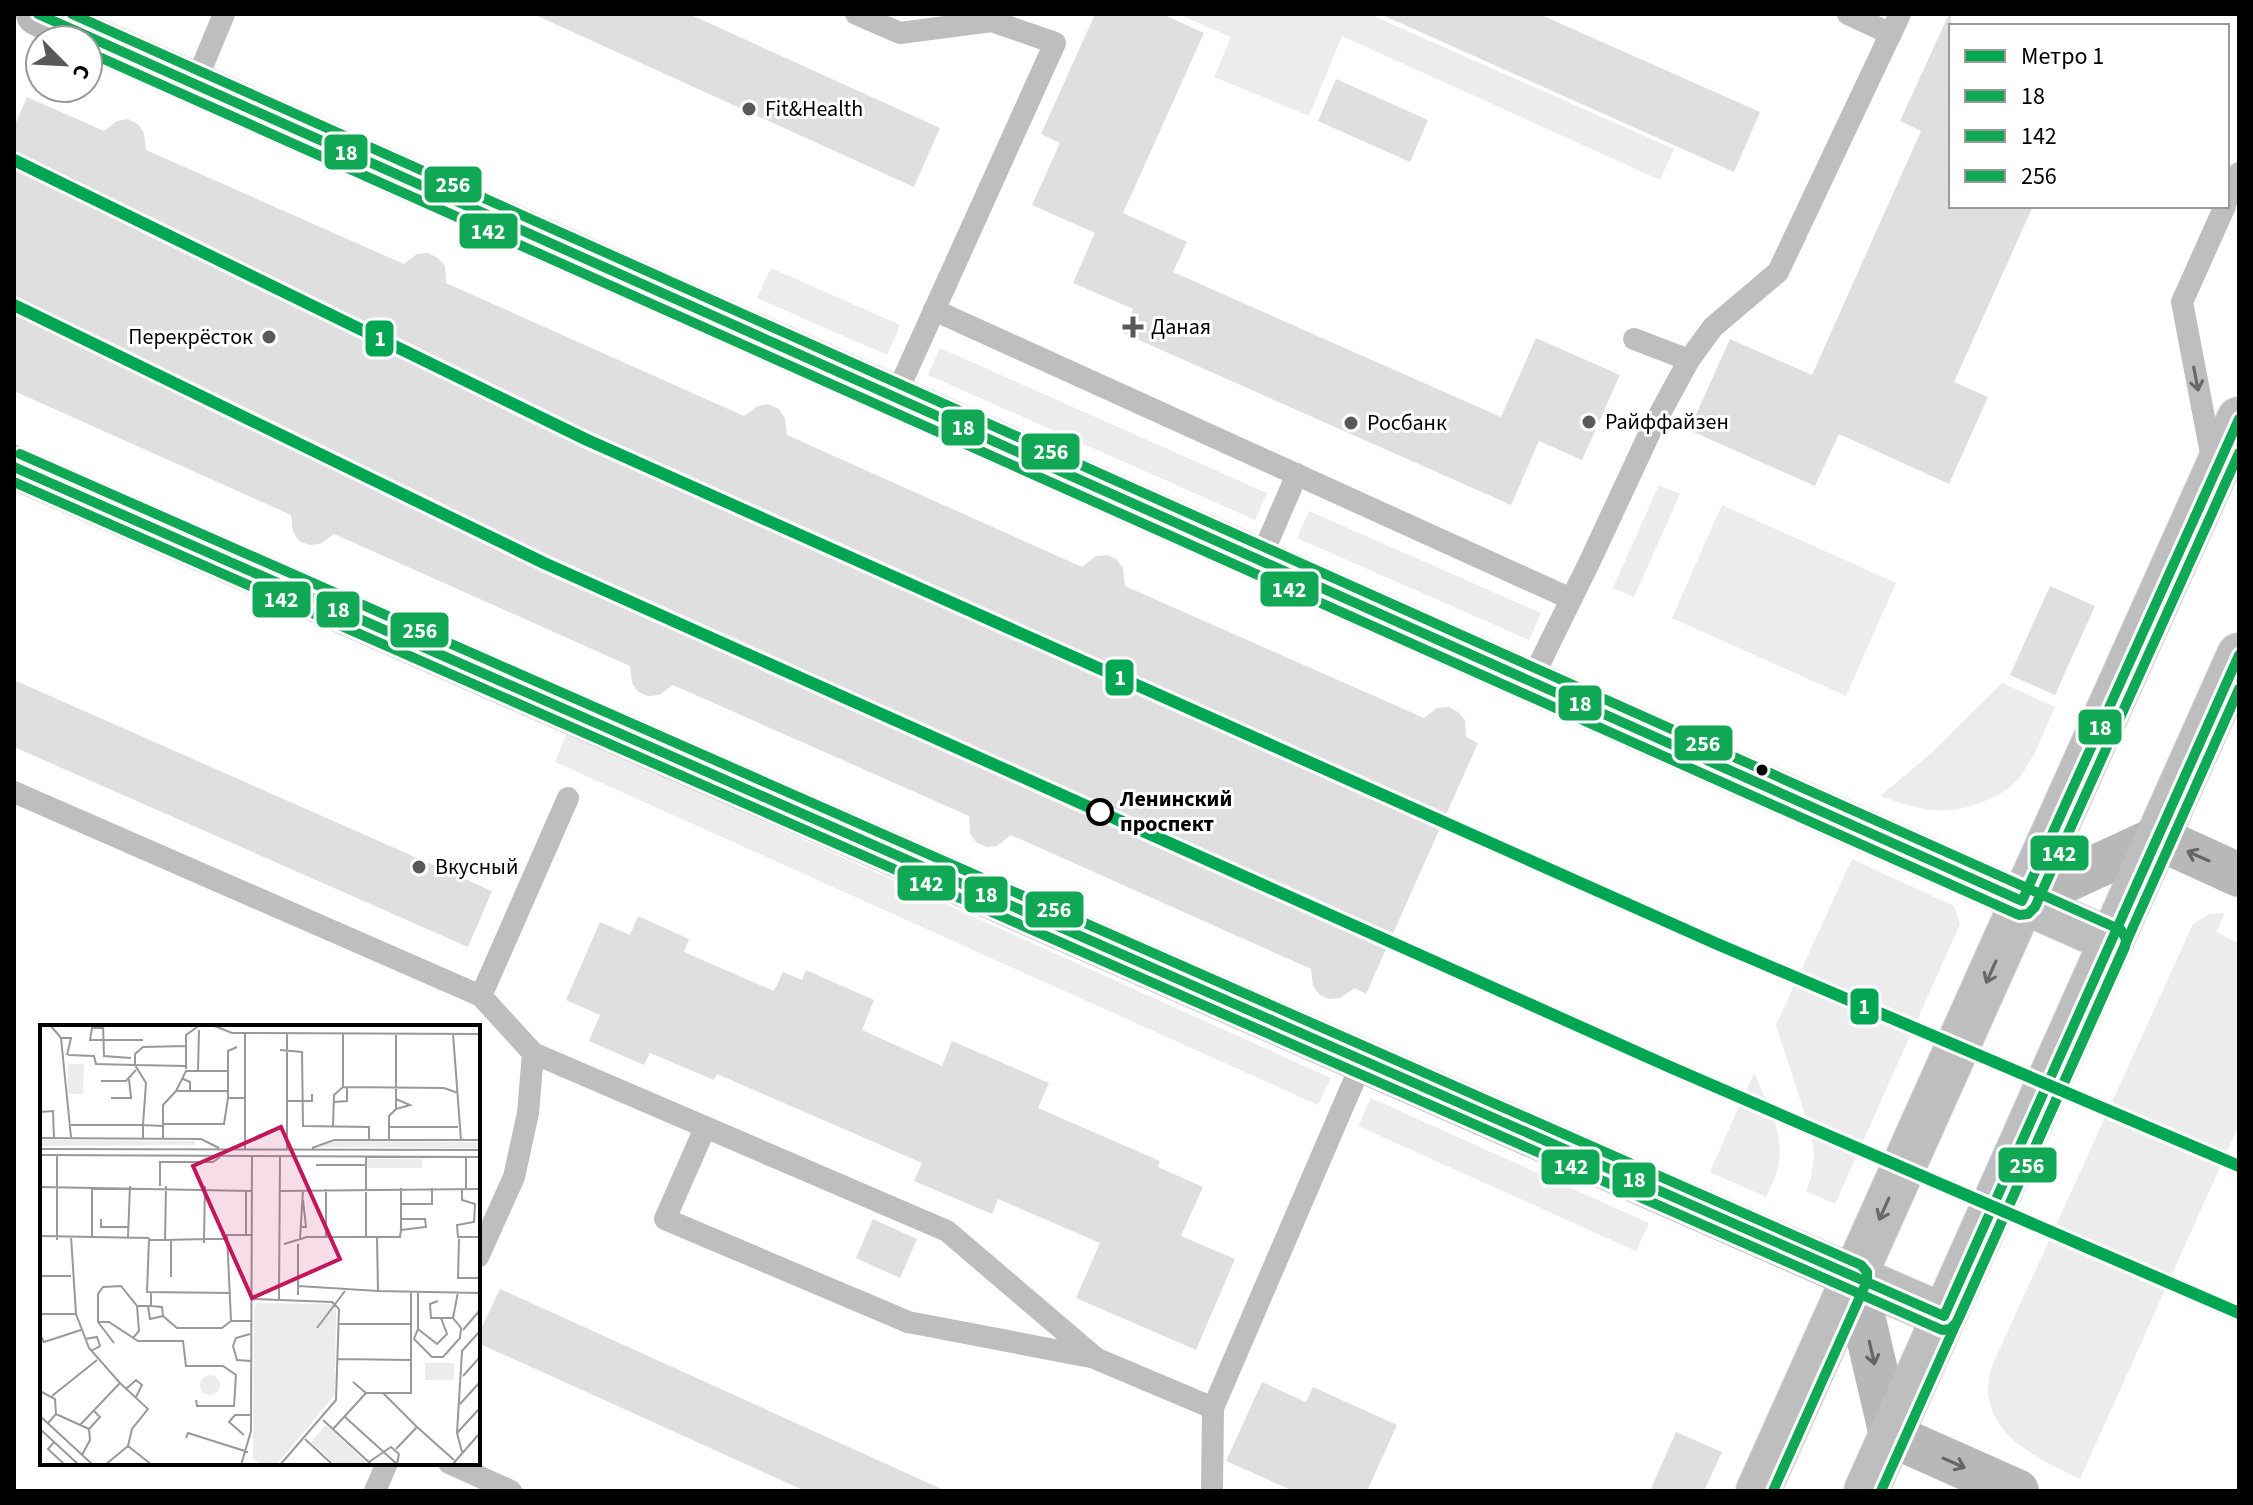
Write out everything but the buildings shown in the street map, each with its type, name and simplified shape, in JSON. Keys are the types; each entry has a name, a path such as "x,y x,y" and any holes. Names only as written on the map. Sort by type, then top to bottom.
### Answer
{"main road":[{"path":"1758,1491 2239,419"},
{"path":"1866,1491 2239,655"},
{"path":"2022,901 2112,941"},
{"path":"1854,1277 1944,1316"}],"street":[{"path":"38,14 2022,901 2158,838 2239,875"},
{"path":"14,467 1854,1277 1891,1435 2017,1491"}],"lane":[{"path":"195,84 224,14"},
{"path":"856,14 900,33 993,18 1055,43 895,397"},
{"path":"1531,681 1652,428 1689,360 1713,327 1778,272 1895,24 1848,14"},
{"path":"2229,196 2239,173"},
{"path":"2215,473 2182,302 2224,208"},
{"path":"934,310 1571,599"},
{"path":"1634,339 1689,360"},
{"path":"1260,560 1297,474"},
{"path":"14,792 481,996 533,1053 947,1231 1097,1359"},
{"path":"481,996 568,798"},
{"path":"480,1253 514,1177 528,1113 533,1053"},
{"path":"1212,1491 1213,1408 1363,1060"},
{"path":"705,1128 665,1219 908,1322 1097,1359 1213,1408"},
{"path":"375,1491 386,1465"},
{"path":"453,1465 511,1491"}],"shaded area":[{"path":"1178,14 1369,14 1674,149 1660,180 1342,36 1309,116 1214,77 1231,37"},
{"path":"771,268 900,325 887,355 757,298"},
{"path":"940,348 1267,493 1255,520 928,375"},
{"path":"1659,485 1680,494 1634,597 1613,588"},
{"path":"1722,505 1896,583 1846,696 1672,618"},
{"path":"1309,511 1541,613 1529,640 1297,538"},
{"path":"2002,683 2055,707 2034,753 2014,783 1992,798 1955,810 1919,808 1880,796 1927,757"},
{"path":"567,733 1331,1078 1318,1105 555,762"},
{"path":"1852,859 1954,906 1960,924 1835,1204 1806,1191 1814,1156 1811,1133 1776,1025"},
{"path":"2225,913 2216,932 2239,943 2239,1125 2080,1479 2022,1447 1999,1424 1988,1393 1991,1368 2193,924 2209,914"},
{"path":"1754,1073 1773,1116 1779,1139 1778,1166 1766,1197 1710,1172"},
{"path":"1371,1098 1649,1223 1636,1251 1358,1126"}],"metro line":[{"name":"1","path":"14,160 585,439 1715,943 2239,1166"},
{"name":"1","path":"14,305 544,563 1670,1067 2239,1313"}],"transit line":[{"name":"18","path":"38,14 2022,901 2239,419"},
{"name":"256","path":"72,14 2121,930 2126,939 2125,947 1881,1491"},
{"name":"142","path":"104,59 2019,915 2028,914 2035,907 2239,453"},
{"name":"256","path":"20,454 1861,1265 1867,1272 1867,1281 1773,1491"},
{"name":"18","path":"14,467 1944,1316 2239,655"},
{"name":"142","path":"14,482 1942,1330 1950,1329 1957,1322 2239,689"}],"place":[{"name":"Fit&Health","path":"749,109"},
{"name":"Даная","path":"1133,327"},
{"name":"Перекрёсток","path":"269,337"},
{"name":"Райффайзен","path":"1589,422"},
{"name":"Росбанк","path":"1351,423"},
{"name":"Ленинский проспект","path":"1100,812"},
{"name":"Вкусный","path":"419,867"}]}
